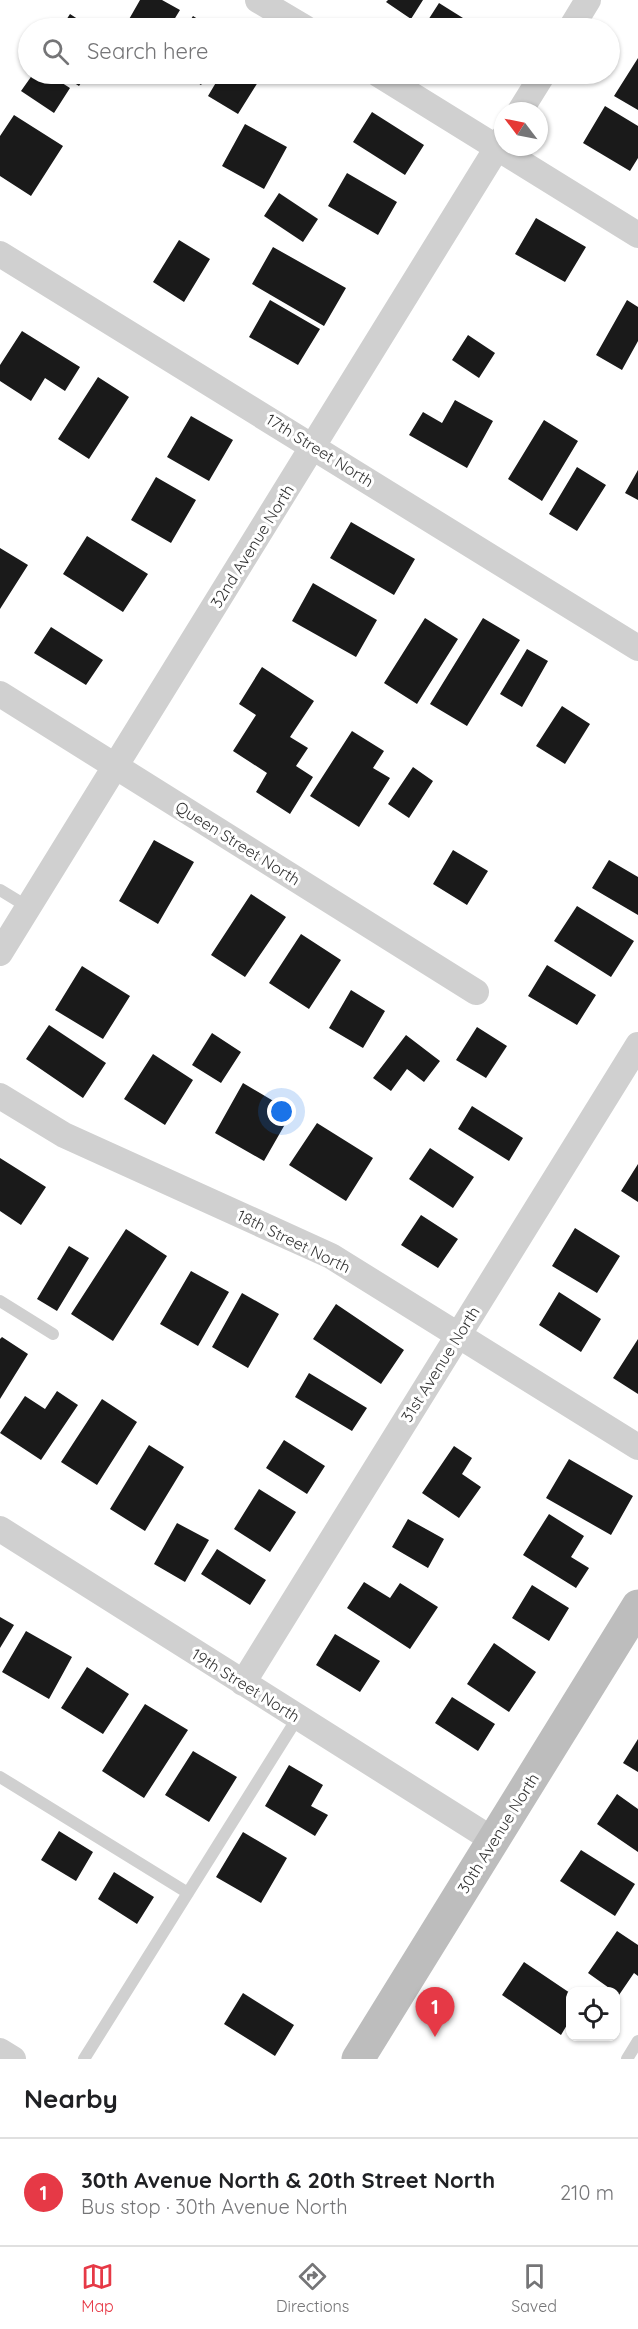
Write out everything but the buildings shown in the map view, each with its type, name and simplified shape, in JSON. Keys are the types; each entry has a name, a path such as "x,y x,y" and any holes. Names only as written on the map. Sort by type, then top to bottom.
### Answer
{"street":[{"path":"258,0 288,18"},
{"path":"577,18 588,0"},
{"path":"396,84 494,139"},
{"path":"526,102 537,84"},
{"name":"32nd Avenue North","path":"0,953 494,152"},
{"path":"521,156 638,236"},
{"name":"17th Street North","path":"0,254 638,648"},
{"name":"Queen Street North","path":"0,694 476,992"},
{"name":"31st Avenue North","path":"243,1683 638,1046"},
{"name":"18th Street North","path":"0,1096 64,1135 331,1256 638,1447"},
{"name":"19th Street North","path":"0,1529 494,1840"},
{"name":"30th Avenue North","path":"358,2059 638,1606"},
{"path":"0,2051 13,2059"}],"lane":[{"path":"0,890 28,907"},
{"path":"0,1301 53,1334"},
{"path":"84,2059 297,1717"},
{"path":"0,1777 188,1893"},
{"path":"627,2059 638,2041"}],"place":[{"name":"30th Avenue North & 20th Street North","path":"435,2037"}]}
